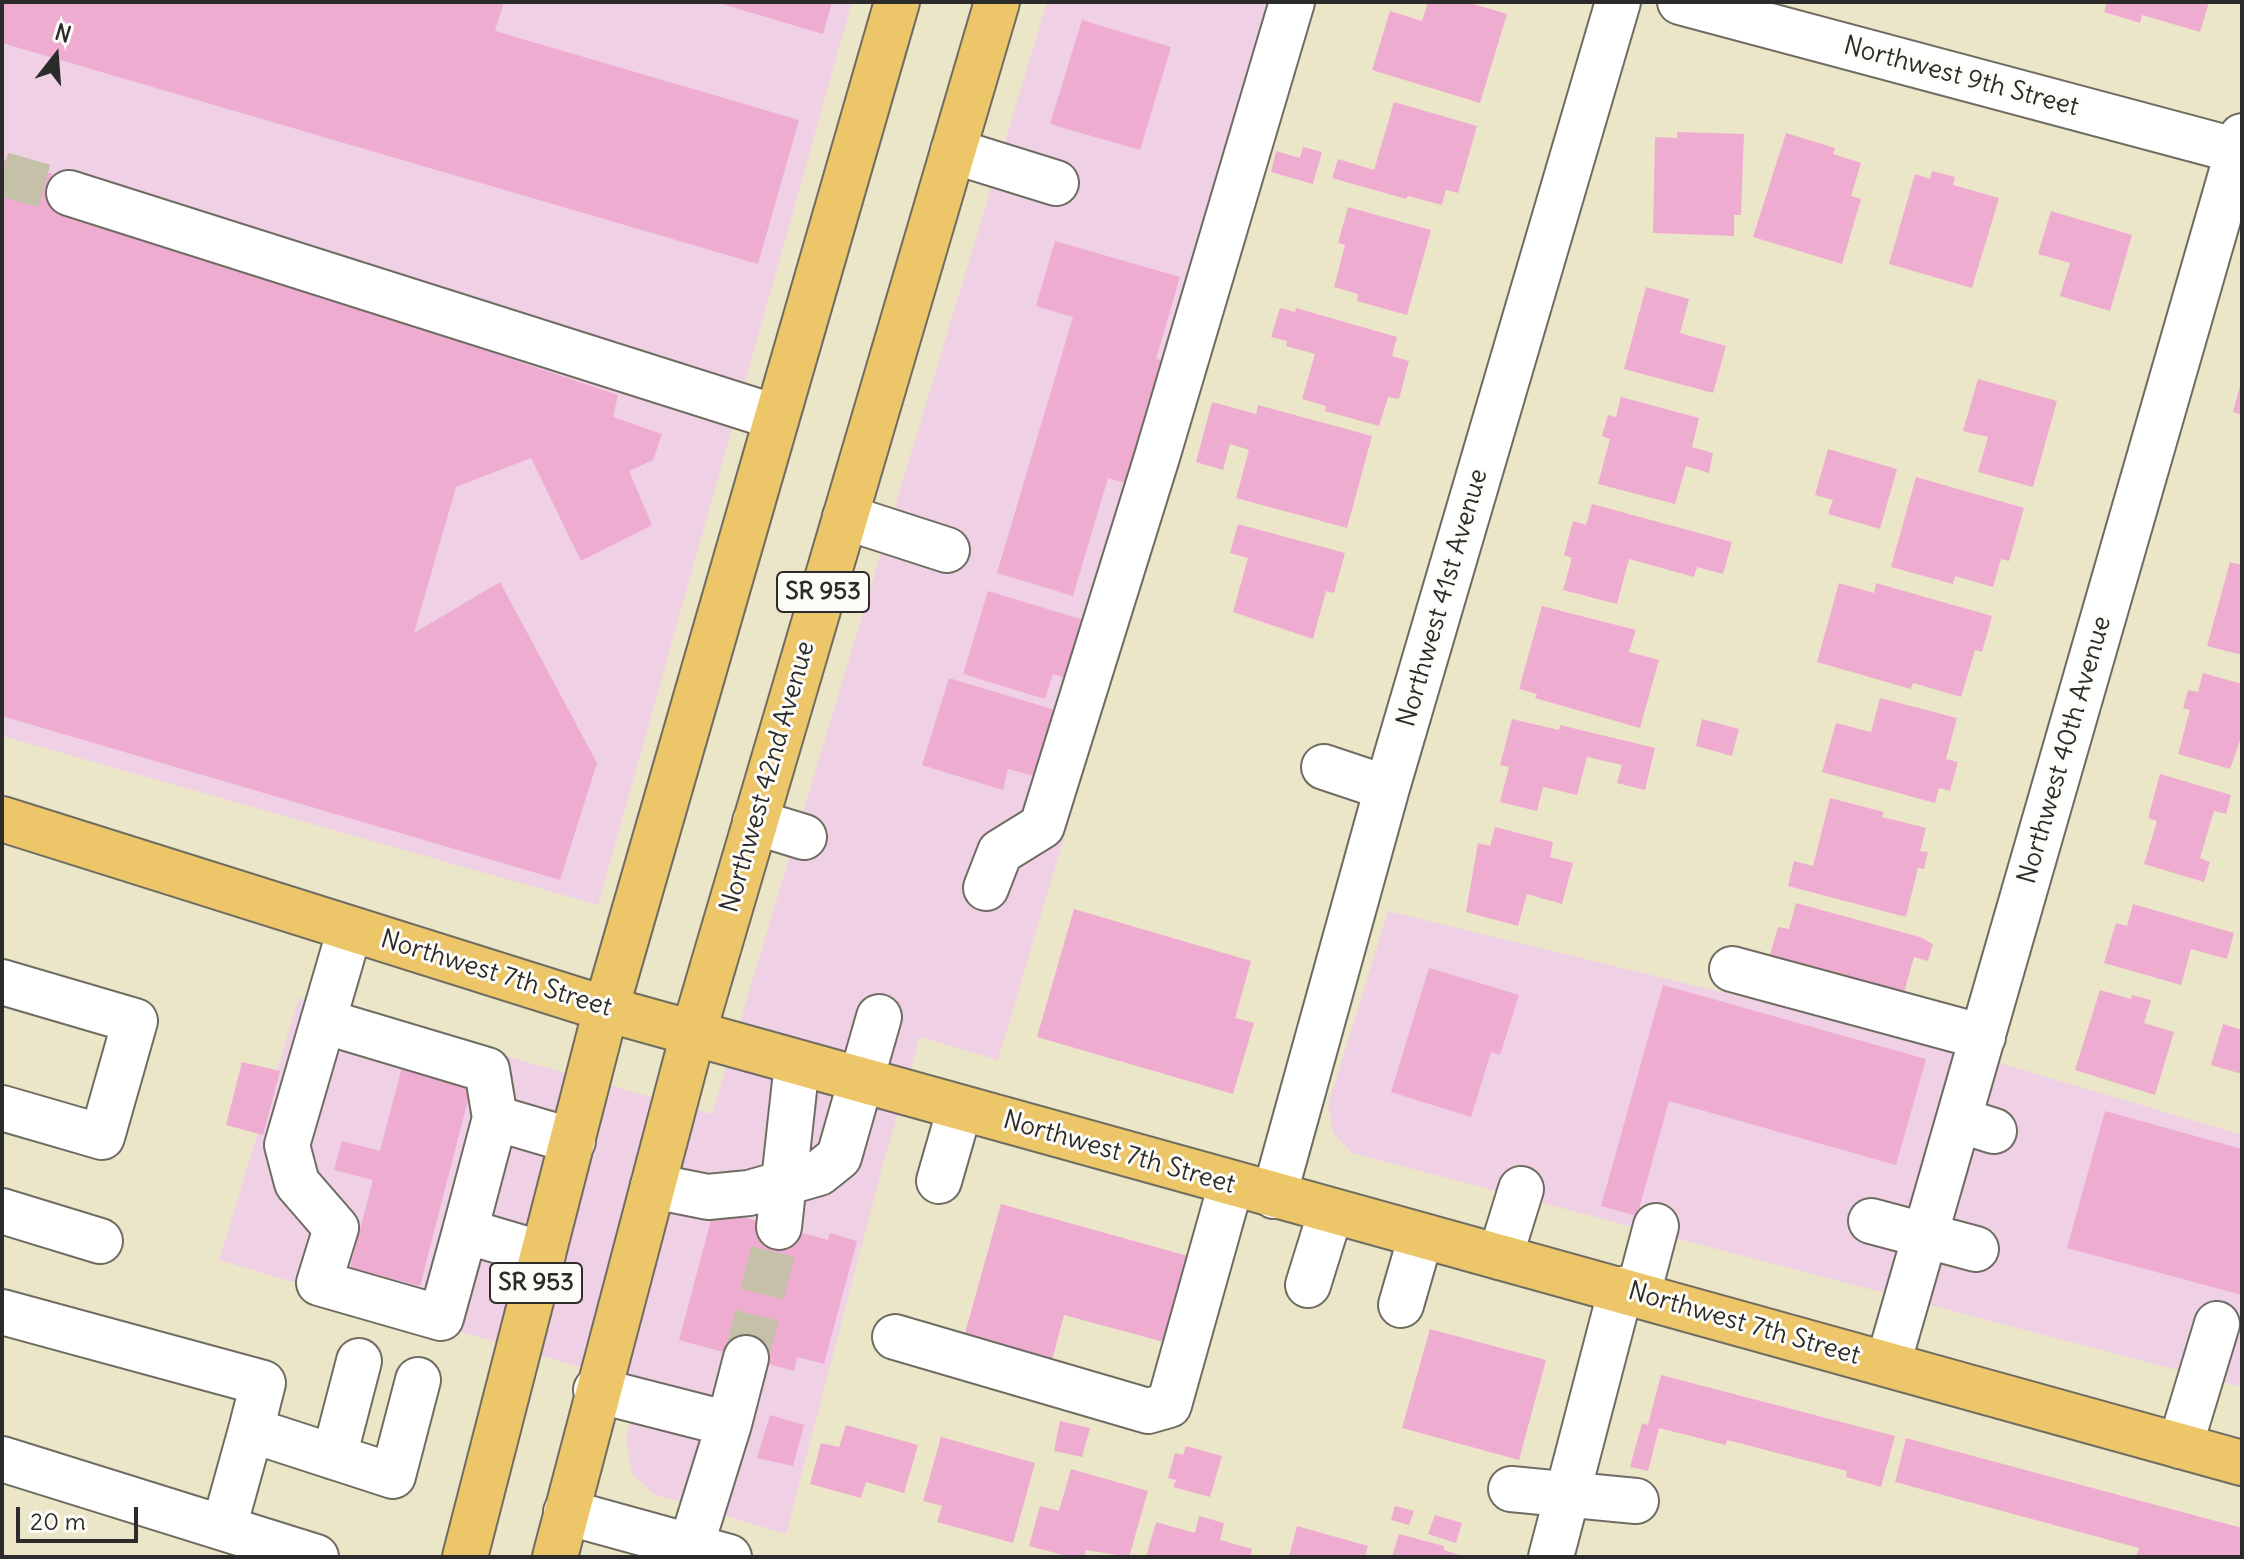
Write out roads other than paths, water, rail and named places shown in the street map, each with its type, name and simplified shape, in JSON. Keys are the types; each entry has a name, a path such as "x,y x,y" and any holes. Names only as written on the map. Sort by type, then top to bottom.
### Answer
{"main road":[{"name":"SR 953","path":"465,1557 606,1009 897,2"},
{"name":"Northwest 42nd Avenue","path":"555,1557 596,1390 693,1034 997,2"},
{"name":"Northwest 7th Street","path":"2,819 606,1009 2242,1463"}],"street":[{"path":"986,888 1000,852 1042,826 1292,2"},
{"name":"Northwest 41st Avenue","path":"1274,1196 1387,788 1618,2"},
{"name":"Northwest 9th Street","path":"1680,2 2241,146"},
{"name":"Northwest 40th Avenue","path":"1888,1364 1925,1236 1977,1125 1983,1037 2241,146"},
{"path":"953,151 1056,183"},
{"path":"69,193 775,417"},
{"path":"845,517 947,550"},
{"path":"1324,767 1387,788"},
{"path":"755,822 804,837"},
{"path":"323,1021 487,1070 495,1118 441,1318 319,1283 336,1228 297,1183 287,1145 323,1021 350,929"},
{"path":"1732,969 1983,1037"},
{"path":"2,982 135,1021 102,1137 2,1108"},
{"path":"653,1186 708,1197 749,1193 819,1173 839,1157 879,1017"},
{"path":"779,1227 797,1063"},
{"path":"939,1181 960,1108"},
{"path":"495,1118 573,1141"},
{"path":"895,1337 1148,1411 1169,1405 1231,1184"},
{"path":"1500,1257 1521,1189"},
{"path":"2,1211 100,1241"},
{"path":"1308,1285 1331,1211"},
{"path":"1871,1221 1976,1249"},
{"path":"1551,1557 1566,1496 1629,1291 1656,1226"},
{"path":"465,1231 543,1254"},
{"path":"1401,1305 1421,1236"},
{"path":"2,1312 263,1383 224,1527"},
{"path":"2180,1446 2217,1324"},
{"path":"566,1512 710,1552 729,1424 746,1358"},
{"path":"334,1457 359,1361"},
{"path":"251,1430 393,1476 418,1380"},
{"path":"596,1390 729,1424"},
{"path":"2,1459 316,1557"},
{"path":"1511,1489 1636,1501"}],"tunnel":[{"path":"2,174 69,193"},
{"path":"746,1358 779,1227"}]}
